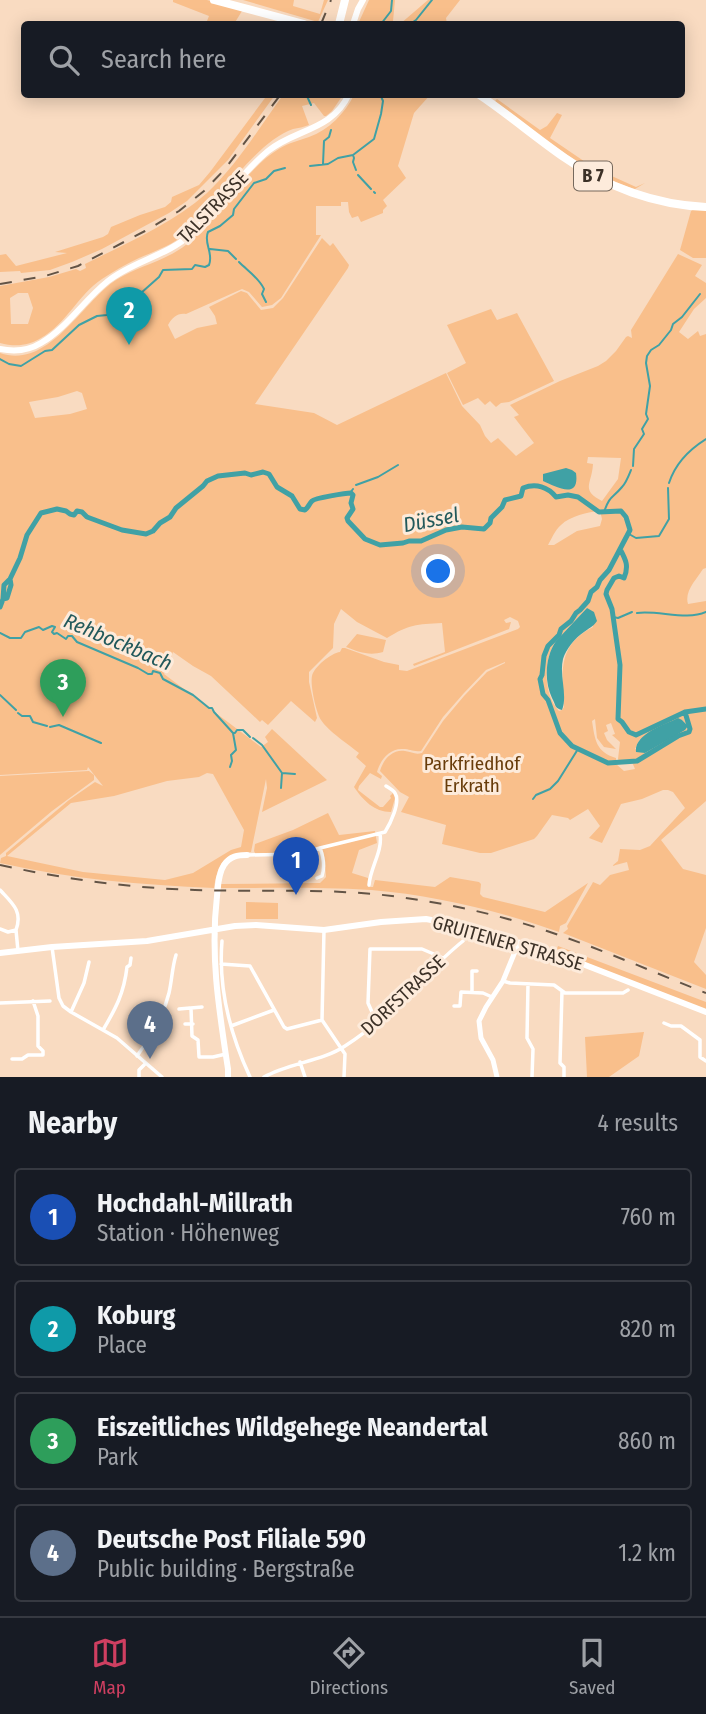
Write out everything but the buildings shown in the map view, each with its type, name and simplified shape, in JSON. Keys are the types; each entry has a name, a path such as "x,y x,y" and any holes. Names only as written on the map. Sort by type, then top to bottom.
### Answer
{"main road":[{"path":"214,0 293,21"},
{"path":"340,21 345,0"},
{"path":"354,21 363,0"},
{"name":"TALSTRASSE","path":"0,349 20,351 40,344 65,324 109,280 183,241 267,152 281,142 330,119 347,98"},
{"name":"B 7","path":"483,98 567,160 597,178 631,193 659,201 706,207"},
{"path":"229,1074 217,995 213,942 215,915 222,867 234,856 247,855"},
{"path":"215,915 221,921 235,926"},
{"name":"GRUITENER STRASSE","path":"0,953 147,941 235,926 324,930 426,919 519,942 577,961 706,1012"},
{"path":"193,934 205,936 213,942"}],"street":[{"path":"247,855 300,854 380,834 386,831 397,801 396,794 386,786"},
{"path":"369,885 369,876 381,843 380,834"},
{"path":"317,878 322,876 323,872 323,855 320,848"},
{"path":"0,890 18,911 18,951"},
{"path":"0,929 8,932 16,930"},
{"path":"324,930 321,1020 345,1054 344,1077"},
{"path":"222,941 220,964 230,1026 250,1077"},
{"name":"DORFSTRASSE","path":"264,1077 276,1070 342,1048 379,1021 463,941"},
{"path":"497,1077 493,1060 481,1038 479,1028 482,1015 503,981 519,942"},
{"path":"52,947 59,998 63,1006 117,1038 162,1077"},
{"path":"379,1021 368,1003 370,949 422,948 443,958"},
{"path":"137,1056 152,1035 164,1010 176,955"},
{"path":"103,1030 120,1001 131,958"},
{"path":"71,1013 84,983 89,962"},
{"path":"220,964 250,966 286,1029 321,1020"},
{"path":"472,992 472,971 477,971"},
{"path":"503,981 554,985 565,993 623,993 628,990"},
{"path":"528,984 527,1038 533,1049 532,1077"},
{"path":"562,991 560,1063 564,1067 564,1077"},
{"path":"454,1006 460,1006 461,992 483,993 492,997"},
{"path":"12,1059 46,1053 38,1046 38,1016 33,1001"},
{"path":"0,1003 50,1001"},
{"path":"178,1009 202,1007"},
{"path":"191,1008 192,1036 198,1040 199,1057 226,1054"},
{"path":"230,1026 274,1010"},
{"path":"664,1023 681,1026 700,1040 700,1058 706,1061"},
{"path":"185,1024 193,1024"},
{"path":"300,1062 305,1077"},
{"path":"139,1077 139,1070 145,1064"}],"green space":[{"path":"207,0 242,11 236,21 207,21 209,16 173,2"},
{"path":"243,0 294,0 293,6 320,14 324,0 328,0 318,21"},
{"path":"369,0 395,0 393,21 359,21"},
{"path":"428,0 460,0 446,21 404,21"},
{"path":"265,98 273,98 228,160 187,201 169,213 102,249 50,270 0,272 0,255 6,254 16,266 67,253 55,252 103,237 111,227 165,207 172,197 199,185"},
{"path":"281,98 341,98 326,116 314,103 302,106 309,125 278,136 264,147 186,233 102,279 50,332 26,344 0,343 0,286 86,268 85,264 149,232 193,204 218,182","holes":["18,293 28,293 33,308 28,324 11,324 10,298"]},
{"name":"Parkfriedhof Erkrath","path":"352,98 427,98 414,113 398,166 406,178 383,200 387,206 383,213 361,222 358,216 352,218 348,202 341,202 341,206 316,206 316,235 321,235 281,298 272,305 262,307 249,292 242,289 178,315 168,325 175,339 197,328 217,324 209,307 241,291 247,293 261,310 273,308 283,298 322,238 330,246 333,243 349,265 348,268 255,404 314,413 337,425 446,373 462,406 480,425 485,436 491,443 498,438 516,456 534,443 514,417 519,415 510,405 598,366 616,351 626,337 632,338 631,330 678,254 702,265 695,276 706,283 706,298 694,309 679,332 688,339 698,331 700,336 706,334 706,568 692,585 687,599 688,604 706,601 706,801 661,840 683,869 706,875 706,928 694,962 706,975 706,989 563,933 568,929 567,926 593,882 600,885 610,875 629,870 627,862 612,866 618,861 620,849 640,850 650,846 685,808 673,792 663,790 621,804 602,843 589,838 600,826 588,809 570,820 552,815 534,839 491,853 442,844 446,825 401,812 409,797 400,792 380,771 383,763 392,754 400,751 422,753 464,696 487,672 505,662 486,670 464,693 443,717 421,751 398,749 393,751 378,768 381,779 370,773 359,786 358,790 380,807 383,807 393,793 395,798 391,812 379,810 369,804 354,787 366,766 356,757 359,753 328,729 319,716 312,676 319,665 345,648 399,665 399,670 407,671 518,629 518,621 510,617 504,620 506,623 511,622 509,629 414,666 413,664 445,652 442,623 413,626 387,638 357,622 341,609 334,624 333,648 309,672 317,718 315,722 291,701 268,725 262,720 260,722 211,676 173,652 164,674 261,747 268,742 265,737 272,729 327,780 262,812 266,779 251,852 228,857 220,866 214,888 107,880 0,863 6,853 69,800 95,782 103,786 88,767 87,770 0,775 0,353 18,356 34,352 49,343 116,280 170,255 187,244 266,158 287,145 323,130 341,114","holes":["77,391 82,393 87,409 35,418 29,402","588,457 621,458 618,479 602,501 589,490 593,464 587,463","600,511 600,526 577,531 554,545 548,545 557,529 565,522","587,608 593,627 581,634 567,651 563,671 564,707 559,711 550,696 547,677 549,658 556,641","595,719 597,738 604,747 616,749 604,733 608,731 606,725 611,723 615,734 612,735 620,742 620,764 632,762 635,769 624,771 616,764 616,758 600,749 592,721","682,720 688,726 645,753 635,749 640,739","207,773 213,774 244,830 241,847 231,850 193,873 165,880 83,872 7,856 71,803 114,796 167,781 199,777"]},
{"path":"497,99 540,130 547,126 557,113 562,115 550,138 594,168 636,187 645,183 635,189 579,163 495,101"},
{"path":"706,209 706,258 693,258 680,250 691,211"},
{"path":"491,309 497,320 517,313 554,381 496,407 490,401 485,405 478,398 463,405 447,373 466,363 447,325"},
{"path":"357,634 386,640 383,652 360,652 346,647"},
{"path":"89,771 94,775 94,780 0,855 0,776"},
{"path":"328,813 339,835 375,831 377,843 359,850 352,873 368,878 368,887 373,887 375,880 435,887 450,877 479,882 480,894 483,897 545,912 588,883 566,923 560,926 559,932 466,905 395,892 334,888 221,888 221,884 320,883 326,877 321,846 289,852 254,851 255,844"},
{"path":"246,902 278,903 278,919 246,919"},
{"path":"558,946 706,1002 706,1010 556,951"},
{"path":"644,1032 639,1056 609,1077 587,1077 585,1037"}],"water":[{"path":"566,468 576,473 574,487 560,488 543,481 543,474"},
{"path":"587,608 594,612 597,621 574,641 564,655 562,710 556,706 549,691 548,662 556,641"},
{"path":"678,718 688,726 685,730 645,753 636,752 645,735"}],"waterway":[{"path":"383,21 391,11 392,0"},
{"path":"414,21 432,0"},
{"path":"308,98 311,105"},
{"path":"310,166 328,164 338,158 353,155 374,139 381,114 382,98"},
{"path":"323,164 324,141 331,130"},
{"path":"353,155 356,170"},
{"path":"141,293 163,270 192,269 195,265 209,265 208,232 233,215 234,209 254,183 285,168"},
{"path":"358,175 371,189"},
{"path":"210,249 228,251 236,259"},
{"path":"239,262 262,285 266,302"},
{"path":"633,466 634,449 644,434 642,429 648,419 646,414 650,386 647,356 700,294"},
{"path":"0,359 21,366 45,351 52,350 79,325 97,316 107,315 121,305"},
{"path":"669,483 684,458 706,439"},
{"path":"356,485 378,477 398,465"},
{"path":"604,512 631,470"},
{"name":"Düssel","path":"0,607 3,599 7,598 10,579 27,535 41,513 57,509 74,515 77,511 82,512 87,517 122,530 146,534 170,517 176,508 207,481 218,476 263,472 269,474 277,487 292,496 300,509 305,510 314,500 351,493 353,509 348,521 365,539 380,545 421,541 446,530 462,527 484,529 505,500 521,496 523,488 537,486 545,488 556,497 578,497 599,512 621,511 630,530 609,570 591,592 588,601 561,629 544,656 540,679 543,694 548,700 560,733 572,746 608,763 637,761 689,732 685,712"},
{"path":"629,534 636,538 659,536 669,519 668,488"},
{"name":"Düssel","path":"350,493 353,489"},
{"name":"Düssel","path":"620,549 626,563 626,574 624,578 614,578 606,594 612,609 620,665 618,719 629,732 636,735 685,712 706,709"},
{"path":"3,599 4,585 10,579"},
{"path":"613,617 618,618 632,612"},
{"path":"637,613 690,616 706,612"},
{"name":"Rehbockbach","path":"0,633 10,638 21,638 25,632 39,627 43,630 55,627 52,632 54,634 66,639 72,636 77,642 148,674 153,671 160,673 163,679 212,708 233,733 243,730 250,737"},
{"path":"0,695 16,710"},
{"path":"18,713 30,716 33,722 47,726"},
{"path":"50,727 59,725 101,743"},
{"path":"230,767 231,755 236,750 233,733"},
{"name":"Rehbockbach","path":"253,738 262,745 282,773 295,774"},
{"path":"533,799 558,781 578,749"},
{"path":"281,788 282,773"}],"railway":[{"path":"322,21 331,0"},
{"path":"0,284 45,276 78,266 179,211 225,169 278,98"},
{"path":"0,865 122,885 195,890 343,892 432,902 490,914 547,931 706,993"}],"place":[{"name":"Koburg","path":"129,345"},
{"name":"Eiszeitliches Wildgehege Neandertal","path":"63,717"},
{"name":"Hochdahl-Millrath","path":"296,895"},
{"name":"Deutsche Post Filiale 590","path":"150,1059"}]}
